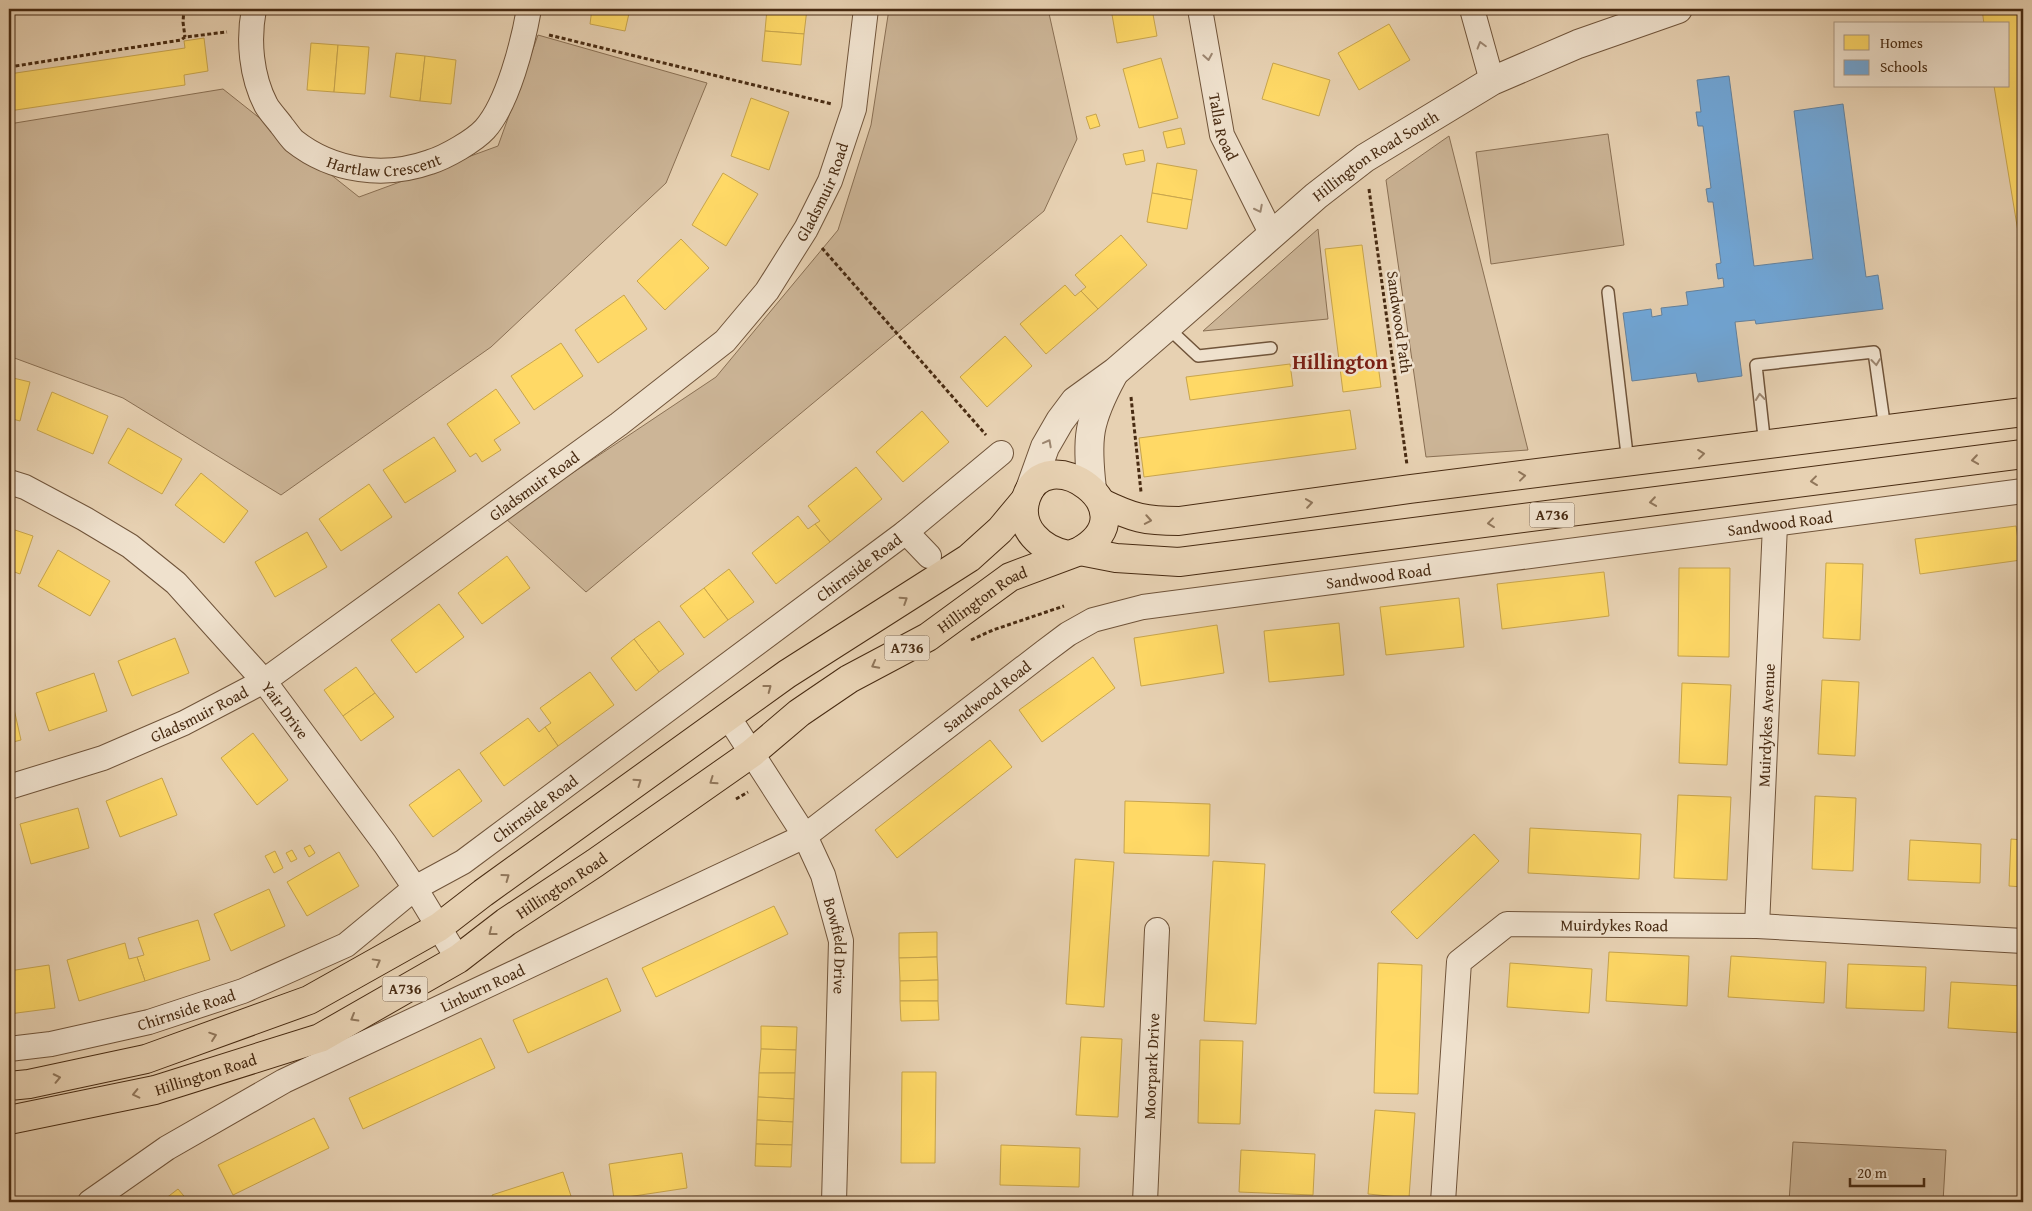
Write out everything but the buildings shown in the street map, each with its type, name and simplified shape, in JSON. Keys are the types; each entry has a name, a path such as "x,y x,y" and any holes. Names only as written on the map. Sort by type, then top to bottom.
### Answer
{"main road":[{"path":"1097,496 1104,513 1102,527 1094,541 1074,553 1048,549 1033,536 1024,514 1027,494 1040,479 1053,475 1075,478 1097,496 1128,515 1151,521 1179,521 1410,489 1765,446 2023,412"},
{"name":"A736","path":"1074,553 1180,562 2023,454"},
{"name":"Hillington Road","path":"9,1086 30,1084 146,1059 218,1034 309,1000 439,927 483,893 729,718 787,674 969,558 1000,530 1027,494"},
{"name":"Hillington Road","path":"9,1120 155,1090 320,1038 458,959 506,922 595,863 752,753 799,713 849,678 928,637 1010,577 1074,553"}],"street":[{"name":"Gladsmuir Road","path":"9,787 103,758 184,723 264,681 619,424 725,341 767,291 806,229 830,181 854,109 866,9"},
{"name":"Talla Road","path":"1200,9 1222,135 1272,235"},
{"path":"1472,9 1492,81"},
{"name":"Hillington Road South","path":"1027,494 1046,447 1075,401 1115,372 1316,196 1365,158 1492,81 1578,44 1678,9"},
{"name":"Hartlaw Crescent","path":"252,19 253,66 266,106 294,140 331,162 373,171 410,169 446,157 485,129 506,94 528,19"},
{"name":"Hillington Road South","path":"1097,496 1088,456 1090,428 1105,390 1115,372"},
{"name":"Chirnside Road","path":"9,1049 51,1044 149,1022 243,991 346,945 415,888 463,862 906,532 1001,453"},
{"name":"Yair Drive","path":"9,482 25,487 130,546 176,583 264,681 385,844 415,888 458,959"},
{"name":"Sandwood Road","path":"805,836 1068,634 1094,620 1144,607 2023,491"},
{"name":"Muirdykes Avenue","path":"1757,926 1775,525"},
{"path":"906,532 929,556"},
{"name":"Bowfield Drive","path":"729,718 805,836 823,875 841,941 834,1202"},
{"name":"Linburn Road","path":"90,1202 167,1148 284,1081 805,836"},
{"name":"Muirdykes Road","path":"1443,1202 1459,962 1507,924 1757,926 2023,941"},
{"name":"Moorpark Drive","path":"1145,1202 1157,930"}],"lane":[{"path":"1608,292 1628,463"},
{"path":"1167,327 1198,356 1271,348"},
{"path":"1765,446 1756,365 1874,352 1885,430"}],"path":[{"path":"184,9 182,22 185,37"},
{"path":"9,67 181,40 185,37 252,19"},
{"path":"528,19 854,109"},
{"name":"Sandwood Path","path":"1365,158 1410,489"},
{"path":"806,229 1001,453"}],"shaded area":[{"path":"889,9 1048,9 1077,139 1044,211 586,592 505,518 716,377 838,230 871,125"},
{"path":"538,35 707,83 666,183 491,347 281,495 123,398 9,356 9,124 223,89 359,197 498,146"},
{"path":"1608,134 1624,245 1491,264 1476,152"},
{"path":"1449,136 1528,450 1426,457 1386,180"},
{"path":"1318,229 1328,319 1203,331"},
{"path":"1793,1142 1946,1150 1943,1202 1789,1202"}],"district":[{"name":"Hillington","path":"1340,362"}]}
